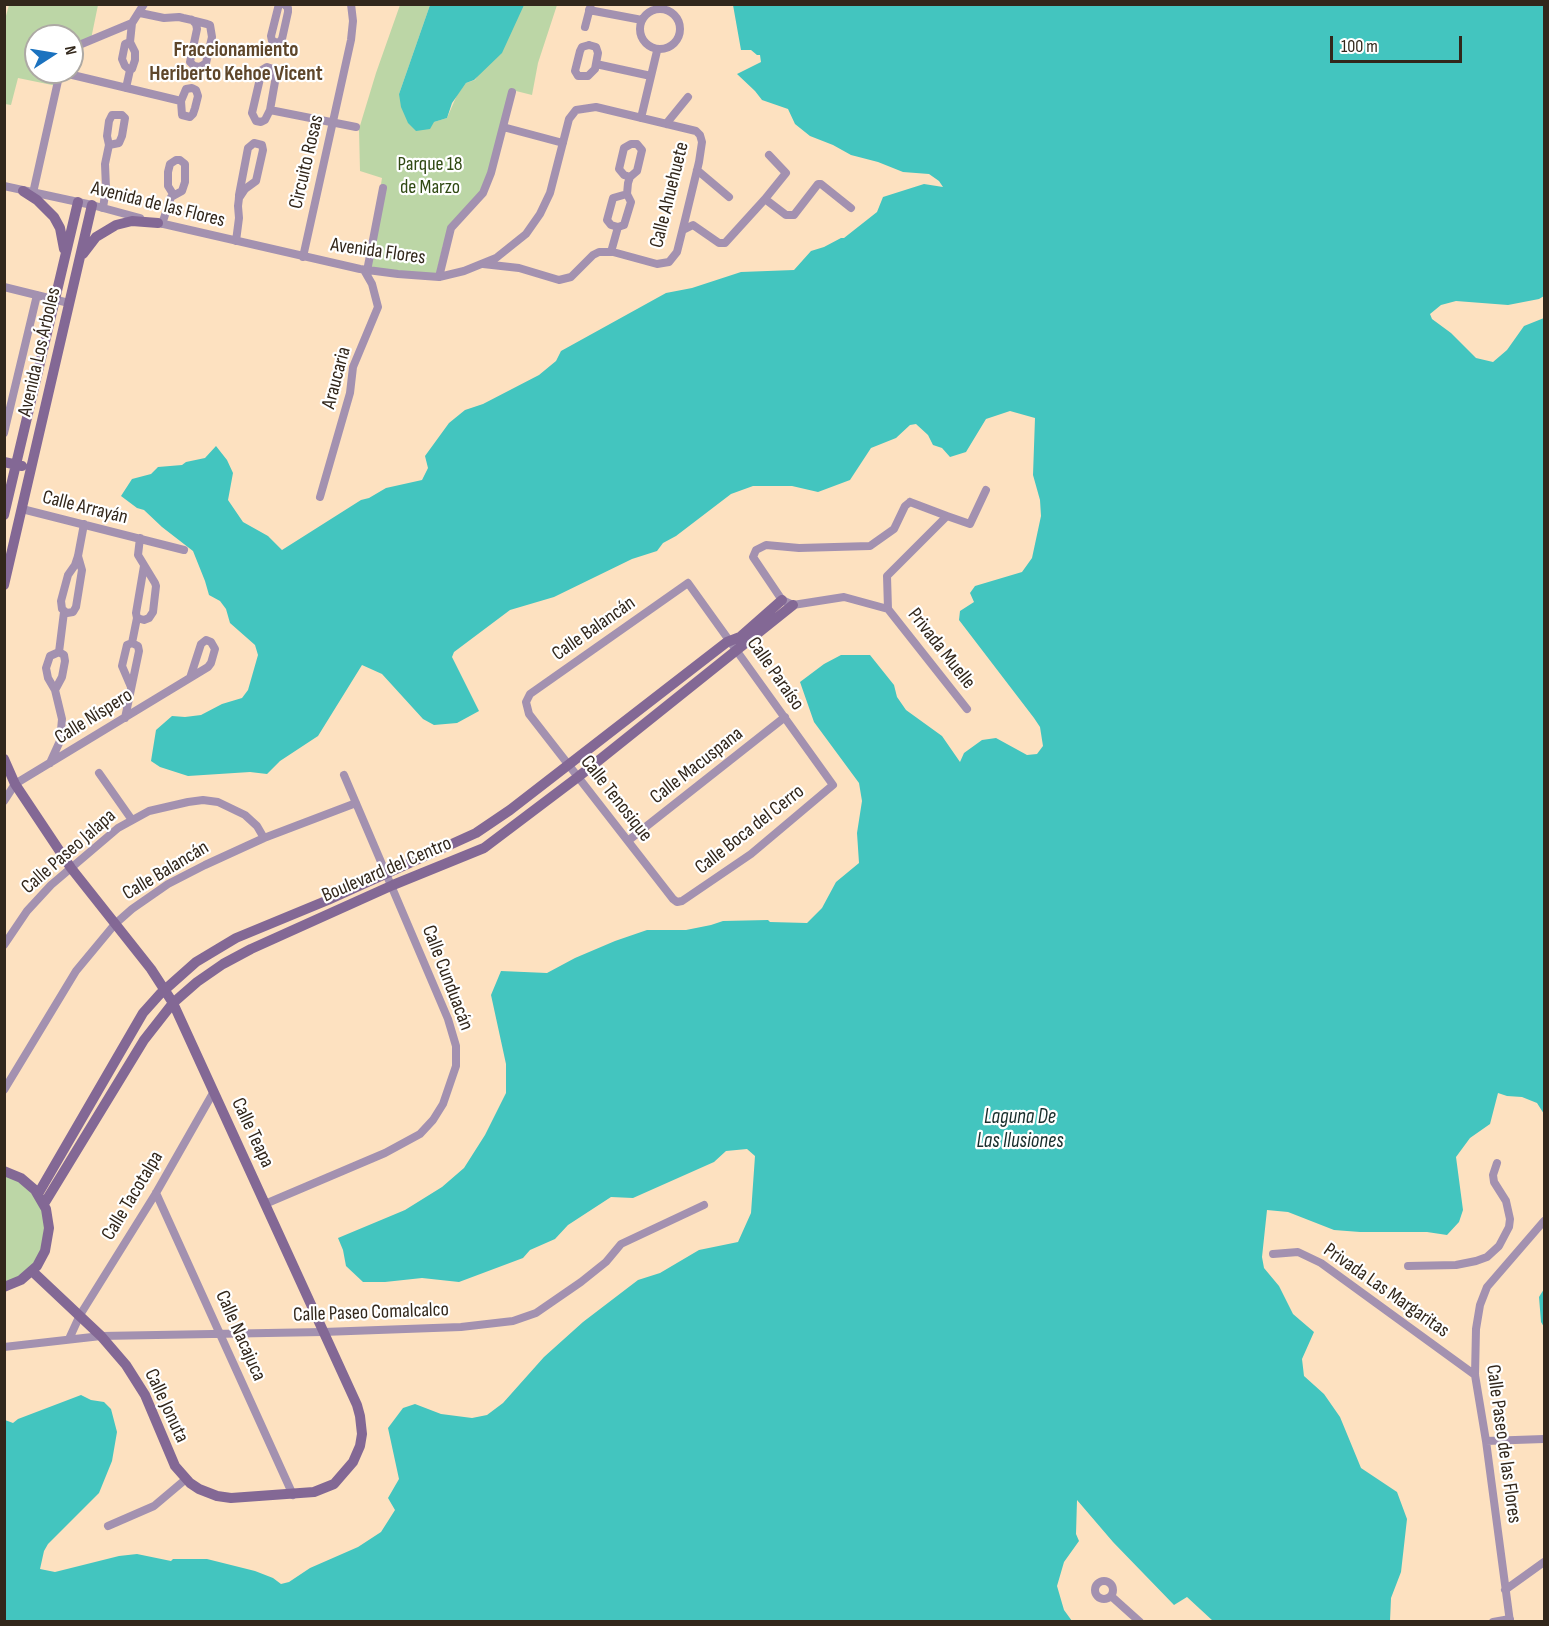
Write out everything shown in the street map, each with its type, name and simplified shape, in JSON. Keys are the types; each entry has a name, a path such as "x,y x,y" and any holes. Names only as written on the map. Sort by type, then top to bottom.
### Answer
{"street":[{"path":"84,43 132,23 144,4"},
{"path":"279,4 271,36 272,40 279,43 288,12 284,4"},
{"name":"Circuito Rosas","path":"303,257 351,40 353,21 351,4"},
{"path":"585,27 590,7 642,20"},
{"path":"668,9 677,17 681,28 678,40 666,50 657,51 644,41 640,32 642,20 651,10 668,9"},
{"path":"140,13 164,18 176,17 192,20 209,24 213,33 206,63 200,67 190,62 197,29 192,20"},
{"path":"126,88 135,56 130,42 132,23"},
{"path":"130,42 125,44 122,59 130,70"},
{"path":"641,117 657,51"},
{"path":"597,64 651,76"},
{"path":"267,67 273,69 276,76 270,110 267,118 262,122 253,119 252,113 262,70 267,67"},
{"path":"84,78 181,101"},
{"path":"57,84 28,192 58,222 64,247 61,274"},
{"path":"439,277 449,231 458,218 483,193 491,173 512,92"},
{"path":"483,264 496,258 517,242 537,219 554,182 569,119 576,110 596,107 666,124 688,97"},
{"path":"270,110 356,127"},
{"name":"Calle Ahuehuete","path":"611,252 657,264 669,262 675,256 702,142 696,131 666,124"},
{"path":"503,127 563,143"},
{"path":"236,241 239,198 249,146 254,143 262,145 263,150 256,181 245,189 239,198"},
{"path":"627,194 613,198 607,220 611,225 618,227 624,225 631,202 627,194 629,180 637,171 642,150 637,144 624,148 619,169 629,180"},
{"path":"97,206 106,188 105,164 109,145"},
{"path":"683,230 693,225 719,243 725,243 786,173 769,155"},
{"path":"697,170 729,197"},
{"path":"765,199 786,215 794,215 816,186 821,184 851,208"},
{"name":"Avenida de las Flores","path":"4,186 97,206 303,257"},
{"path":"366,270 383,188"},
{"path":"79,262 91,242 111,227 132,221 160,223 173,194"},
{"name":"Avenida Los Árboles","path":"4,515 78,202"},
{"name":"Avenida Los Árboles","path":"5,581 79,262 97,206"},
{"path":"483,264 511,267 564,280 571,277 593,255 599,252 611,252 618,227"},
{"name":"Avenida Flores","path":"303,257 366,270 439,277 483,264"},
{"name":"Araucaria","path":"320,498 350,393 353,367 378,306 366,270"},
{"path":"4,288 69,303"},
{"path":"4,433 37,295"},
{"path":"45,344 59,347"},
{"path":"4,462 32,468"},
{"path":"947,516 887,576 888,609 844,597 788,603 753,557 753,552 761,546 799,548 870,546 894,529 905,506 910,502 970,524 986,490"},
{"name":"Calle Arrayán","path":"22,510 184,550"},
{"path":"59,652 64,612 61,606 68,574 78,556 84,524"},
{"name":"Calle Arrayán","path":"140,538 137,552 155,584 156,590 151,615 144,620 137,618 136,613 144,566"},
{"path":"64,612 73,612 76,608 82,570 78,556"},
{"name":"Avenida Los Árboles","path":"4,560 5,581"},
{"name":"Calle Paraíso","path":"688,583 833,785"},
{"name":"Calle Balancán","path":"527,707 526,700 531,694 688,583"},
{"name":"Boulevard del Centro","path":"41,1199 144,1040 173,1004 209,973 236,957 393,885 484,848 738,650 748,637 788,603"},
{"name":"Privada Muelle","path":"888,609 967,709"},
{"path":"132,643 137,618"},
{"name":"Boulevard del Centro","path":"41,1199 136,1024 151,1003 201,958 229,942 476,833 510,810 730,640 748,637"},
{"name":"Calle Níspero","path":"15,784 48,765 190,678 210,665 215,649 211,642 206,640 201,644 190,678"},
{"path":"125,718 139,651 138,646 132,643"},
{"path":"131,687 122,666 127,645 132,643"},
{"path":"48,765 56,752 62,719 55,690 48,678 46,668 50,656 59,652"},
{"path":"55,690 62,677 65,661 64,655 59,652"},
{"name":"Calle Tenosique","path":"527,707 568,764 673,898 677,902 685,899"},
{"name":"Calle Macuspana","path":"628,840 785,717"},
{"path":"4,759 15,784 4,801"},
{"path":"99,773 132,820"},
{"name":"Calle Cunduacán","path":"266,1204 385,1153 413,1138 433,1120 448,1093 456,1060 455,1039 393,885 344,775"},
{"name":"Calle Teapa","path":"15,784 71,868 165,989 266,1204 359,1411 362,1428 360,1446 350,1467 334,1484 314,1492 293,1495"},
{"name":"Calle Boca del Cerro","path":"685,899 756,850 833,785"},
{"name":"Calle Paseo Jalapa","path":"4,945 27,911 51,885 118,828 132,820 170,805 209,801 227,805 251,819 264,838"},
{"name":"Calle Balancán","path":"5,1088 73,976 115,924 144,900 168,884 215,860 264,838 356,803"},
{"name":"Calle Tacotalpa","path":"69,1339 80,1315 156,1193 213,1093"},
{"path":"1408,1266 1462,1264 1480,1260 1496,1250 1506,1236 1510,1223 1507,1204 1494,1182 1493,1175 1497,1163"},
{"path":"4,1171 25,1180 41,1199 49,1222 49,1237 45,1251 32,1271 21,1280 4,1287"},
{"name":"Calle Nacajuca","path":"156,1193 293,1495"},
{"name":"Calle Paseo Comalcalco","path":"4,1347 101,1336 323,1332 478,1326 525,1317 540,1310 581,1282 606,1262 621,1244 704,1205"},
{"name":"Calle Paseo de las Flores","path":"1510,1620 1486,1441 1474,1375 1476,1336 1480,1305 1487,1287 1545,1221"},
{"path":"1496,1250 1508,1261"},
{"name":"Privada Las Margaritas","path":"1273,1254 1298,1252 1321,1263 1474,1375"},
{"name":"Calle Jonuta","path":"32,1271 101,1336 134,1376 172,1460 186,1479 204,1492 224,1497 293,1495"},
{"path":"1486,1441 1545,1439"},
{"path":"108,1526 154,1506 186,1479"},
{"path":"1505,1590 1545,1562"},
{"path":"1111,1596 1140,1622"},
{"path":"1492,1622 1510,1620"}],"green space":[{"path":"9,5 98,5 91,39 84,42 84,24 24,24 24,79 18,78 11,105 5,104 4,23"},
{"name":"Parque 18 de Marzo","path":"400,5 430,5 399,94 434,122 447,118 457,95 466,83 475,80 523,5 557,5 538,63 532,95 512,90 493,159 481,191 443,245 436,275 367,271 382,178 360,171 359,129"},
{"path":"5,1171 15,1175 46,1209 41,1260 5,1287"}],"water":[{"path":"430,5 524,5 502,53 474,80 466,83 452,103 447,118 434,122 430,129 416,131 408,123 401,107 399,94"},
{"name":"Laguna De Las Ilusiones","path":"733,5 1544,5 1544,296 1508,305 1456,301 1441,305 1430,314 1432,319 1451,333 1476,358 1493,362 1507,350 1524,326 1544,318 1544,1114 1537,1103 1522,1097 1498,1093 1490,1124 1470,1138 1456,1157 1463,1210 1459,1222 1447,1235 1427,1232 1334,1230 1288,1212 1267,1210 1262,1257 1264,1268 1279,1286 1293,1314 1314,1332 1302,1359 1304,1376 1324,1394 1340,1417 1361,1468 1397,1492 1407,1519 1401,1572 1391,1598 1390,1621 1213,1621 1187,1597 1174,1605 1113,1542 1077,1500 1076,1534 1079,1541 1064,1562 1057,1586 1064,1610 1072,1621 5,1621 5,1420 13,1423 81,1395 91,1400 104,1402 111,1409 117,1432 112,1461 99,1493 48,1544 40,1569 55,1572 119,1556 137,1554 171,1561 173,1559 207,1559 255,1571 281,1584 289,1582 310,1568 358,1547 381,1532 395,1510 388,1498 399,1479 388,1428 403,1408 415,1404 441,1414 472,1418 487,1415 503,1403 544,1357 583,1322 638,1280 660,1273 699,1250 738,1242 751,1213 755,1156 747,1149 726,1151 714,1162 633,1198 611,1197 568,1225 555,1239 530,1250 523,1258 459,1282 422,1278 363,1282 346,1266 338,1238 405,1210 442,1187 464,1168 485,1135 506,1093 506,1064 491,995 501,971 547,973 575,958 647,930 686,930 723,921 768,920 770,922 807,923 822,908 836,882 859,863 857,833 862,801 859,783 814,722 800,682 824,664 841,655 870,655 894,685 897,697 906,710 942,736 960,762 964,753 982,740 996,738 1027,755 1037,754 1043,746 1040,727 1034,718 959,620 960,611 974,602 970,593 975,586 1022,572 1032,558 1041,516 1040,500 1033,475 1035,418 1010,411 986,419 966,452 950,457 942,448 933,445 928,435 916,424 910,425 896,438 871,448 850,480 818,492 792,486 753,486 731,494 676,536 663,543 657,551 632,559 554,597 510,610 454,652 452,657 479,711 457,723 434,725 423,719 382,674 362,665 318,736 280,761 267,774 250,772 188,776 160,767 151,761 156,730 172,716 201,715 222,704 242,698 248,690 258,655 255,645 230,623 226,609 220,601 209,595 193,551 144,510 137,508 121,496 132,479 151,474 158,467 182,465 205,458 216,446 227,460 233,473 228,500 243,522 268,536 282,550 361,500 386,488 422,480 428,468 425,456 449,423 465,410 483,404 539,375 556,361 561,351 666,293 692,288 741,272 794,270 811,251 844,238 877,212 883,197 924,184 943,187 929,174 903,172 851,155 810,136 795,124 788,109 762,100 737,74 761,62 760,55 751,50 741,50"},
{"path":"1544,1289 1544,1327 1541,1322 1539,1297"}],"district":[{"name":"Fraccionamiento Heriberto Kehoe Vicent","path":"236,63"}]}
